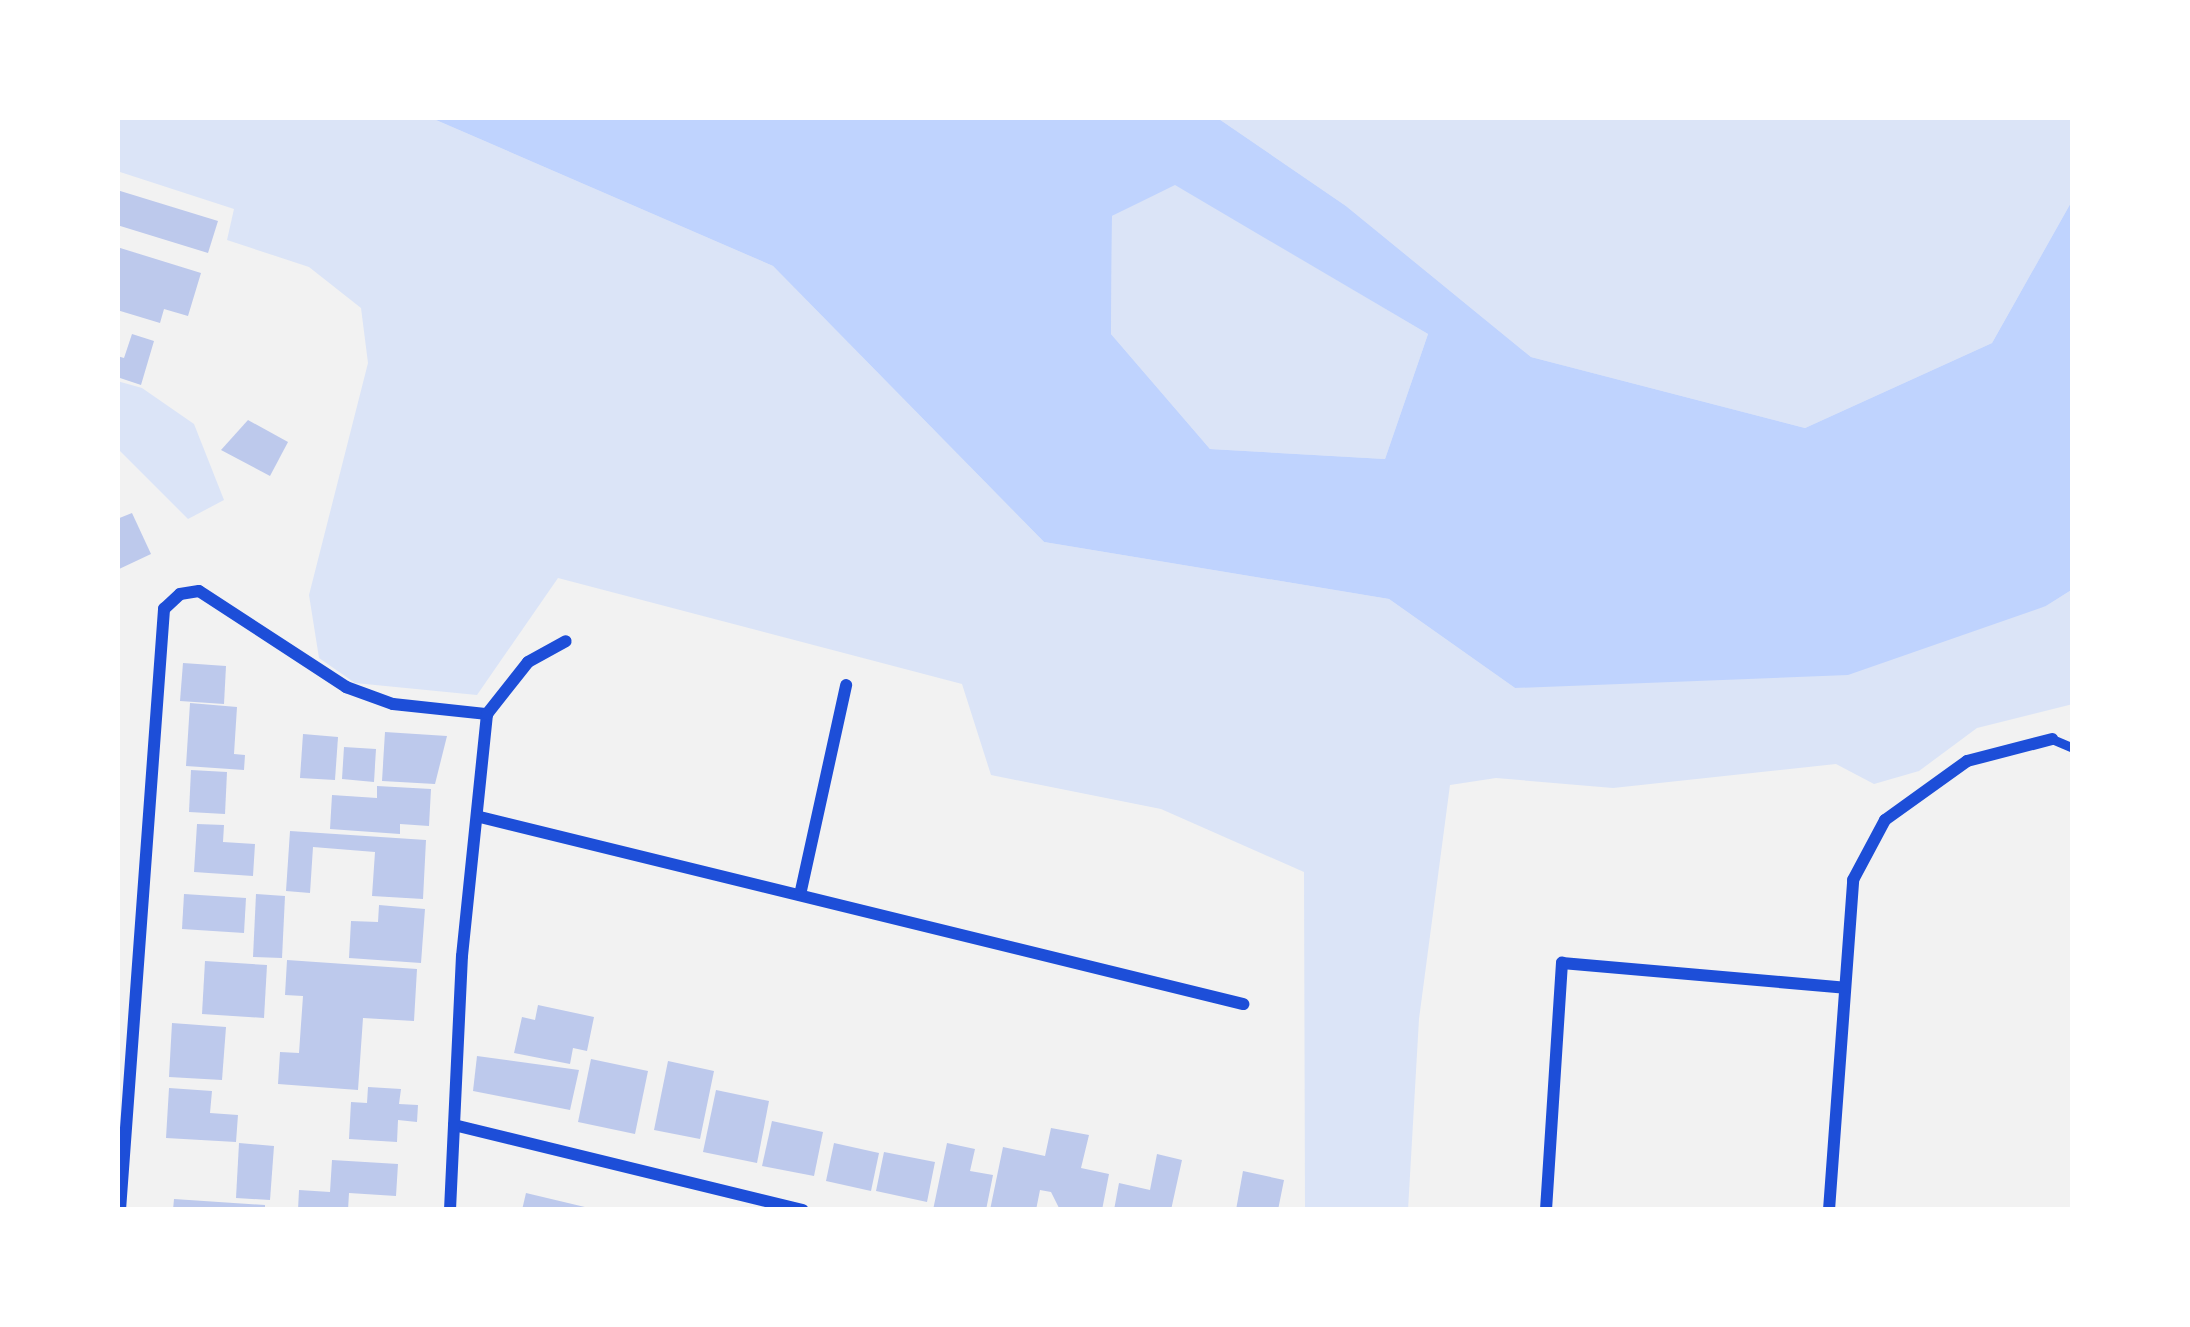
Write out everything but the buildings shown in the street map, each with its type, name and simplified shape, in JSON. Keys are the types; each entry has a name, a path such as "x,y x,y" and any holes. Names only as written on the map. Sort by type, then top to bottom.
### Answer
{"street":[{"path":"120,1210 164,609 180,594 199,591 346,688 393,704 487,714"},
{"path":"450,1210 487,714 528,662 566,641"},
{"path":"800,896 846,685"},
{"path":"1829,1210 1853,880 1885,820 1966,761 2052,739"},
{"path":"480,818 1243,1004"},
{"path":"1546,1210 1562,963 1845,988"},
{"path":"454,1124 803,1210"}],"lane":[{"path":"2052,739 2073,748"}],"shaded area":[{"path":"117,117 429,117 773,266 1044,542 1389,599 1515,688 2046,606 2073,589 2073,704 1977,728 1919,771 1874,784 1836,764 1613,788 1496,778 1450,785 1419,1019 1408,1210 1305,1210 1304,872 1161,809 991,775 962,684 558,578 477,695 355,683 319,658 309,595 368,363 361,308 309,267 227,240 234,209 117,171"},
{"path":"1216,117 2073,117 2073,199 1992,343 1805,428 1531,357 1346,206"},
{"path":"1175,184 1428,334 1385,459 1210,449 1111,334 1112,216"},
{"path":"117,381 142,388 194,424 224,500 188,519 117,448"}],"water":[{"path":"429,117 1216,117 1346,206 1531,357 1805,428 1992,343 2073,199 2073,589 2046,606 1848,675 1515,688 1389,599 1044,542 773,266","holes":["1175,185 1428,334 1385,459 1210,449 1111,334 1112,216"]}]}
